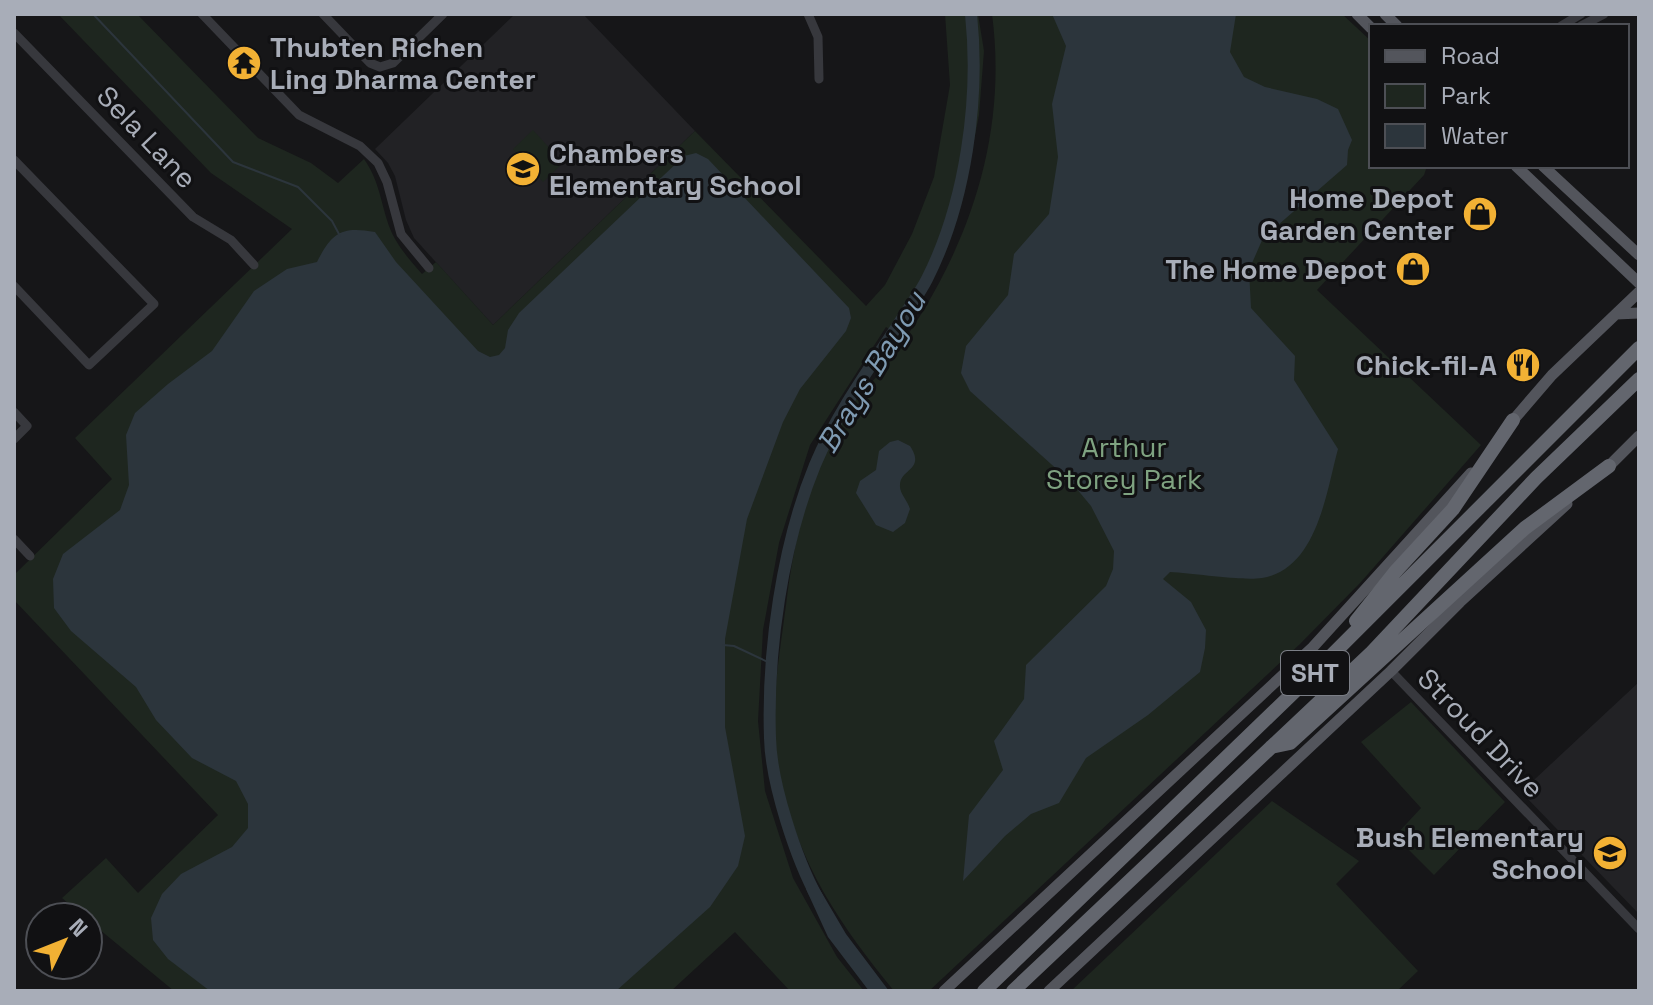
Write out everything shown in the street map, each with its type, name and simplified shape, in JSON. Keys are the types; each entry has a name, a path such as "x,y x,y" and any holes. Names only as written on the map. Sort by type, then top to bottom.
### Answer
{"highway":[{"name":"SHT","path":"984,991 1319,668 1639,348"},
{"name":"SHT","path":"1013,991 1381,643 1536,478 1639,379"},
{"path":"1319,668 1395,572 1453,509 1513,420"},
{"path":"1271,748 1290,743 1525,528 1609,466"}],"main road":[{"path":"1518,168 1639,283"},
{"path":"1545,168 1639,255"},
{"path":"1622,266 1627,286 1626,304"},
{"path":"944,991 1313,647 1462,483 1552,375 1639,292"},
{"path":"1615,314 1639,313"},
{"path":"1050,991 1639,436"}],"street":[{"path":"202,14 299,115 360,146 378,163 387,182 401,234 429,268"},
{"path":"323,14 370,63 380,67 393,63 443,14"},
{"path":"808,14 818,37 819,79"},
{"path":"1568,24 1581,14"},
{"path":"1585,24 1604,14"},
{"name":"Sela Lane","path":"14,33 193,217 231,240 254,265"},
{"path":"14,160 154,304 89,365 14,286"},
{"path":"14,412 27,426 14,439"},
{"path":"14,539 30,556"},
{"name":"Stroud Drive","path":"1391,671 1639,929"}],"shaded area":[{"name":"Chambers Elementary School","path":"515,14 583,14 695,131 493,325 414,238 395,176 375,149"},
{"name":"Bush Elementary School","path":"1639,682 1639,914 1521,792"}],"green space":[{"path":"58,14 137,14 258,138 311,163 338,183 364,159 376,181 390,228 406,255 422,274 436,262 493,325 695,131 866,306 885,285 912,234 934,177 950,85 945,14 978,14 984,51 979,115 962,202 929,280 895,333 886,327 810,445 779,543 763,630 758,721 765,791 793,878 837,957 864,991 790,991 735,932 671,991 174,991 104,933 104,901 65,901 62,898 106,858 138,893 218,815 14,600 14,575 112,479 75,438 292,229 211,173"},
{"name":"Arthur Storey Park","path":"992,14 1342,14 1369,39 1369,168 1426,168 1424,175 1317,290 1481,445 1361,582 1300,644 929,991 894,991 856,942 824,893 798,839 789,811 773,738 781,638 794,555 805,507 821,459 844,415 887,364 914,325 959,242 987,155 994,109 996,62"},
{"path":"533,130 563,163 543,182 513,149"},
{"path":"1411,702 1505,802 1434,875 1395,836 1421,808 1361,742"},
{"path":"1272,801 1359,861 1336,884 1418,971 1397,991 1071,991"}],"water":[{"path":"1052,14 1236,14 1230,52 1244,77 1265,87 1317,99 1338,109 1352,140 1347,165 1263,238 1249,270 1251,308 1295,356 1294,380 1338,449 1316,527 1307,545 1281,572 1253,579 1170,572 1163,579 1191,602 1206,630 1200,672 1148,715 1086,758 1059,803 1031,814 1005,836 963,881 969,815 1003,770 994,741 1024,699 1026,665 1106,586 1113,569 1114,551 1091,506 1071,482 970,391 961,373 966,346 1008,295 1014,254 1049,214 1058,157 1052,104 1066,46"},
{"path":"696,153 708,159 849,308 851,318 846,331 800,389 783,422 747,519 725,639 725,727 745,836 738,866 710,907 616,991 210,991 168,959 153,940 151,918 162,894 181,874 232,847 248,828 248,804 236,781 192,758 156,720 136,687 71,631 54,608 53,579 63,554 120,510 129,485 126,435 135,413 212,351 254,291 287,269 317,262 333,238 346,231 375,232 396,262 478,351 490,357 499,355 505,348 508,330 519,313 684,156"},
{"path":"898,440 910,446 915,460 900,485 910,509 905,523 893,532 876,525 856,493 860,481 876,470 879,451"},
{"path":"816,883 846,934 889,991 869,991 828,937 806,889"}],"waterway":[{"path":"93,14 233,162 298,187 332,221 340,236"},
{"name":"Brays Bayou","path":"818,899 786,820 771,756 771,670 785,564 803,496 823,446 853,393 924,285 952,217 967,150 971,115 971,14"},
{"path":"723,645 734,646 772,664"}],"place":[{"name":"Thubten Richen Ling Dharma Center","path":"244,63"},
{"name":"Chambers Elementary School","path":"523,169"},
{"name":"Home Depot Garden Center","path":"1480,214"},
{"name":"The Home Depot","path":"1413,269"},
{"name":"Chick-fil-A","path":"1523,365"},
{"name":"Bush Elementary School","path":"1610,853"}]}
